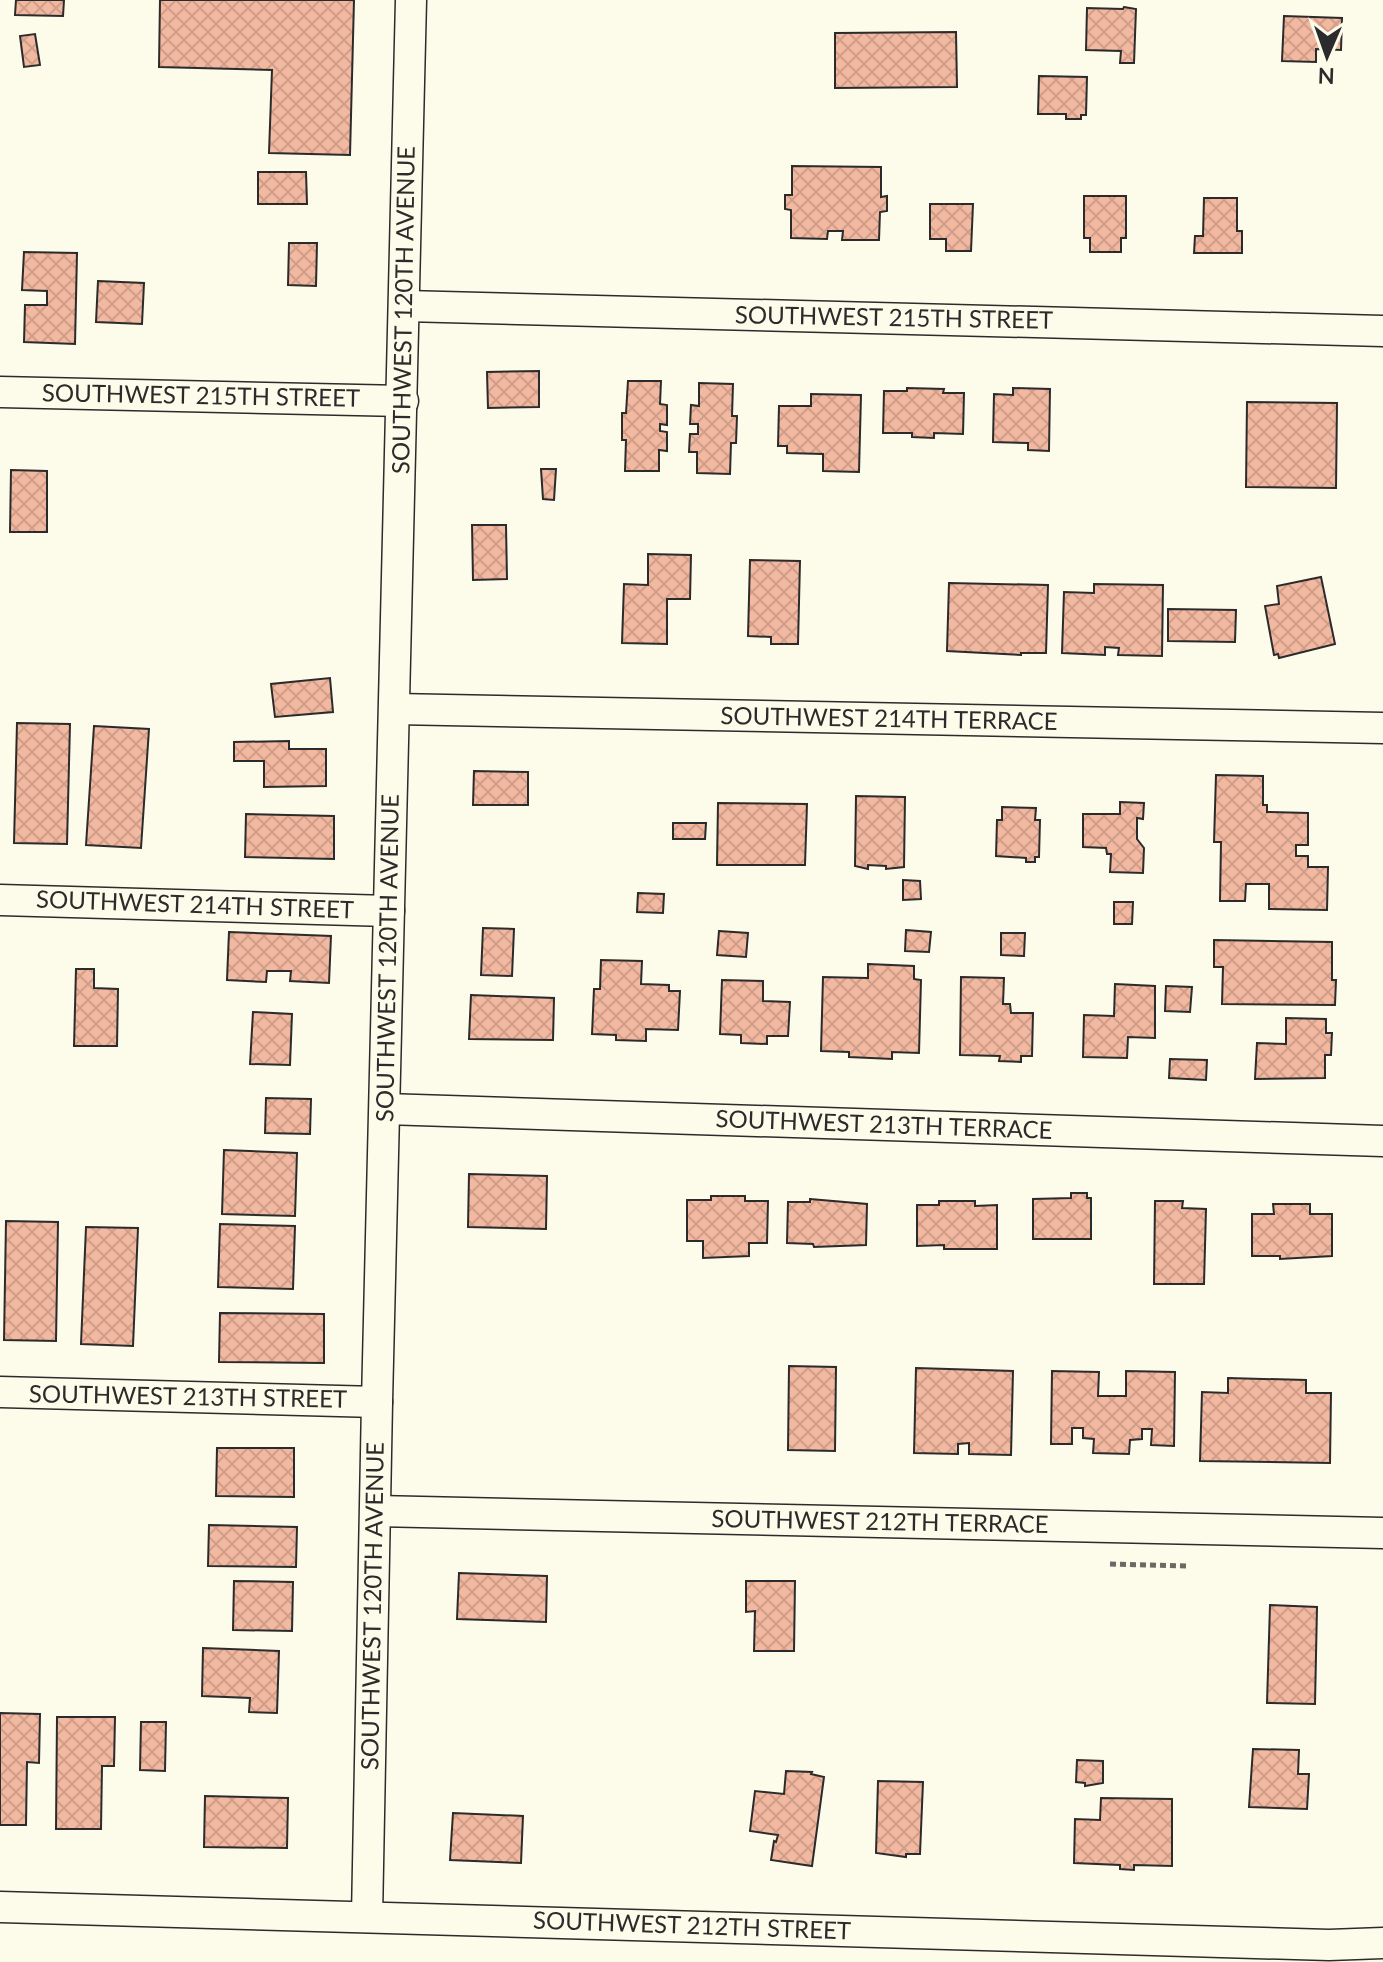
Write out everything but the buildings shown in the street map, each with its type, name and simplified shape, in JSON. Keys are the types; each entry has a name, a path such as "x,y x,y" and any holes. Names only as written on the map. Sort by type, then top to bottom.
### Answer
{"street":[{"name":"SOUTHWEST 120TH AVENUE","path":"367,1917 411,0"},
{"name":"SOUTHWEST 215TH STREET","path":"405,306 1383,331"},
{"name":"SOUTHWEST 215TH STREET","path":"0,392 403,401"},
{"name":"SOUTHWEST 214TH TERRACE","path":"395,709 1383,728"},
{"name":"SOUTHWEST 214TH STREET","path":"0,900 389,911"},
{"name":"SOUTHWEST 213TH TERRACE","path":"385,1109 1383,1141"},
{"name":"SOUTHWEST 213TH STREET","path":"0,1392 377,1402"},
{"name":"SOUTHWEST 212TH TERRACE","path":"376,1511 1383,1533"},
{"name":"SOUTHWEST 212TH STREET","path":"0,1907 1329,1945 1383,1943"}],"path":[{"path":"1110,1564 1187,1566"}]}
